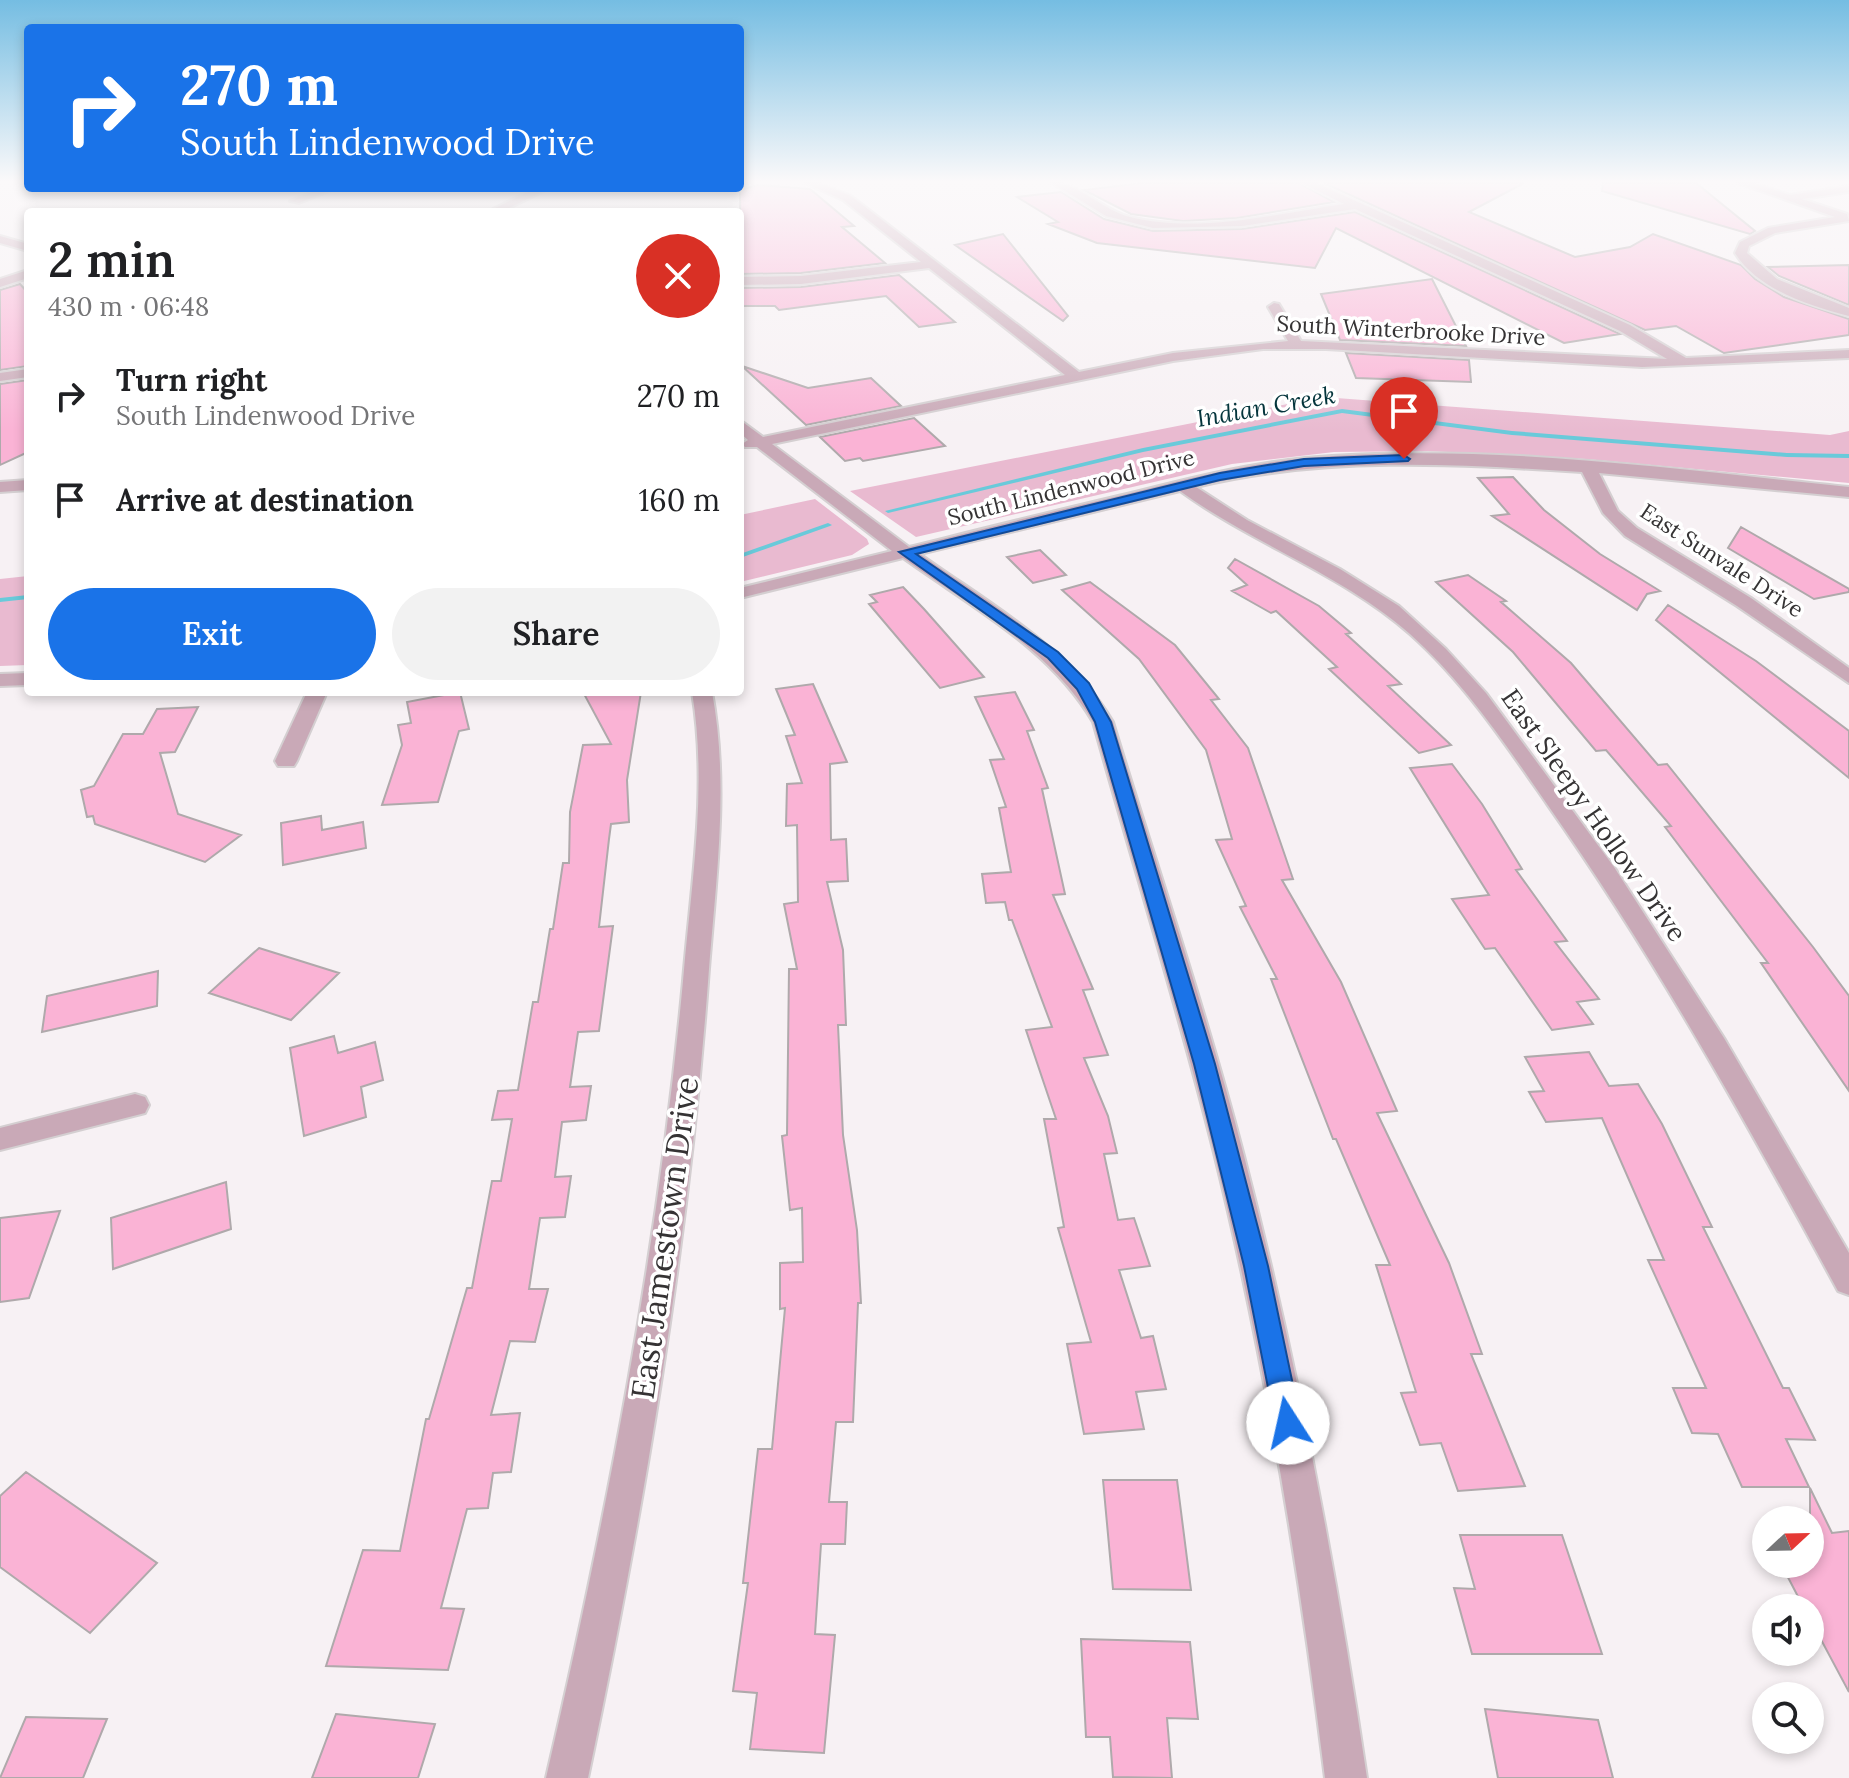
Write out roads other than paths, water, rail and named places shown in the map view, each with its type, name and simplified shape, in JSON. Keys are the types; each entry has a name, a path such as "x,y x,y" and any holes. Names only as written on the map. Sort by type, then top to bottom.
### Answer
{"street":[{"path":"744,281 801,280 915,266"},
{"path":"934,266 1076,377"},
{"path":"1490,266 1633,332 1682,362"},
{"path":"1749,266 1764,277 1849,312"},
{"path":"0,283 24,275"},
{"path":"1274,307 1297,345"},
{"name":"South Winterbrooke Drive","path":"744,445 1209,351 1297,345 1586,361 1682,362 1849,354"},
{"path":"0,377 24,374"},
{"path":"744,429 905,552 1053,655 1083,687 1103,722 1205,1064 1256,1266 1283,1393 1335,1695 1346,1778"},
{"name":"South Lindenwood Drive","path":"744,592 1183,485 1274,467 1335,460 1426,459 1588,467 1849,492"},
{"name":"East Sunvale Drive","path":"1588,467 1611,513 1631,532 1744,602 1849,677"},
{"path":"0,487 24,485"},
{"name":"East Sleepy Hollow Drive","path":"1183,485 1212,508 1378,600 1418,631 1463,680 1539,777 1601,864 1698,1017 1849,1282"},
{"path":"0,680 24,679"},
{"path":"286,761 315,696"},
{"name":"East Jamestown Drive","path":"567,1778 643,1403 681,1145 711,730 703,696"},
{"path":"0,1139 135,1105"}],"waterway":[{"name":"Indian Creek","path":"888,511 1143,450 1342,411 1512,433 1787,455 1849,456"},
{"name":"Indian Creek","path":"744,555 828,525"},
{"name":"Indian Creek","path":"0,600 24,597"}]}
